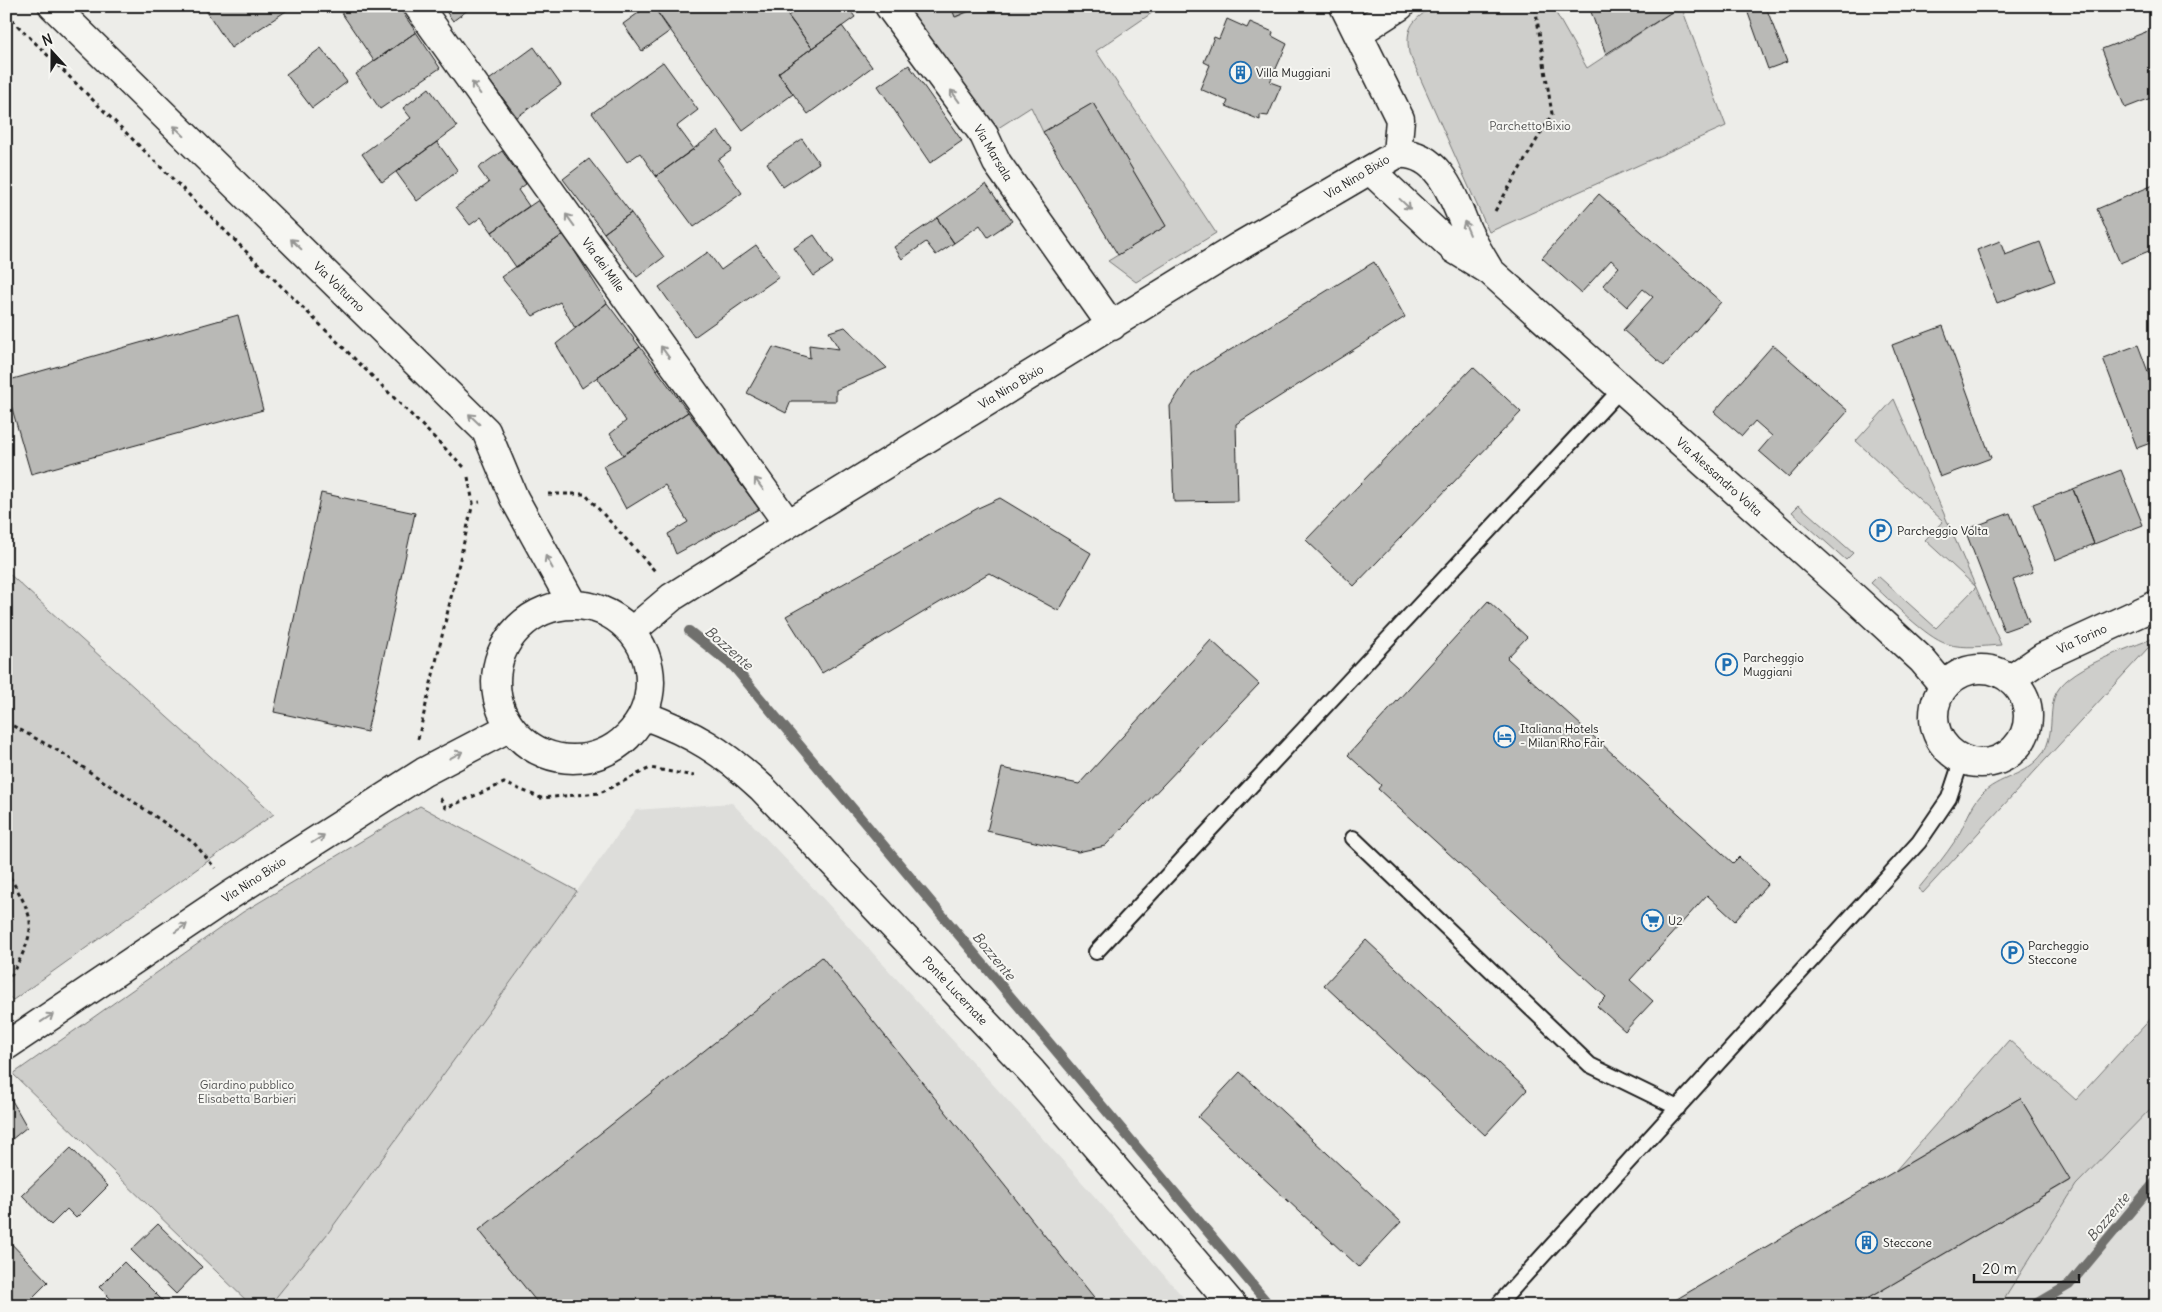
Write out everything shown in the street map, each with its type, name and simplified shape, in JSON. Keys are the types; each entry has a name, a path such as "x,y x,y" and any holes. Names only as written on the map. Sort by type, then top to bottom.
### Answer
{"street":[{"name":"Via Volturno","path":"52,6 486,431 514,498 573,605"},
{"name":"Via dei Mille","path":"418,6 788,524"},
{"name":"Via Marsala","path":"889,6 984,135 997,163 1112,326"},
{"path":"1344,6 1400,119 1397,154 1417,155 1431,165 1442,178 1456,202 1467,230 1490,271"},
{"path":"1358,33 1400,6"},
{"name":"Via Nino Bixio","path":"632,631 672,597 788,524 1238,247 1397,154"},
{"path":"1370,170 1454,249 1490,271"},
{"name":"Via Alessandro Volta","path":"1490,271 1851,595 1922,660 1944,686"},
{"path":"573,605 595,608 615,617 632,631 644,650 650,671 650,694 643,715 625,739 613,748 591,757 568,759 545,754 525,743 510,727 500,708 496,687 497,666 504,646 516,629 533,616 552,608 573,605"},
{"name":"Via Torino","path":"2011,679 2044,657 2156,605"},
{"path":"1984,669 1998,671 2011,679 2024,697 2029,719 2025,734 2017,747 2005,756 1991,762 1976,763 1962,759 1950,751 1940,740 1935,727 1934,712 1937,698 1944,686 1956,676 1969,670 1984,669"},
{"name":"Ponte Lucernate","path":"643,715 708,744 733,761 762,788 1032,1072 1233,1306"},
{"name":"Via Nino Bixio","path":"9,1040 229,896 424,772 510,727"}],"lane":[{"path":"1096,952 1621,389"},
{"path":"1497,1306 1919,842 1949,798 1962,759"},
{"path":"1353,838 1590,1065 1678,1108"}],"path":[{"path":"1493,215 1552,114 1535,6"},
{"path":"6,722 62,752 194,843 214,867 229,896"},
{"path":"6,870 25,906 29,917 30,930 28,939 6,985"}],"shaded area":[{"path":"732,803 818,893 1073,1172 1191,1306 269,1306 328,1233 636,810"},
{"path":"2156,1103 2156,1306 2000,1306 2076,1185"}],"green space":[{"path":"906,6 951,6 956,17 981,6 1162,6 1096,51 1216,233 1136,282 1108,261 1166,226 1093,103 1043,132 1031,107 995,130"},
{"name":"Parchetto Bixio","path":"1434,6 1552,6 1587,68 1681,6 1726,126 1489,232 1409,53 1408,36 1412,25 1421,15"},
{"path":"1894,399 1976,587 1925,540 1943,521 1856,441"},
{"path":"1799,505 1853,553 1846,560 1792,512"},
{"path":"6,571 274,814 13,1000 6,994"},
{"path":"1878,576 1936,628 1976,587 2001,645 1960,646 1938,640 1918,626 1871,583"},
{"path":"2156,637 2156,645 2148,648 1923,893 1918,889 1957,838 1981,795 1995,784 2029,767 2043,753 2049,740 2054,698 2060,687 2083,669 2098,661"},
{"name":"Giardino pubblico Elisabetta Barbieri","path":"420,806 577,891 328,1233 269,1306 252,1306 13,1074 243,912"},
{"path":"2156,1013 2156,1103 2076,1185 2000,1306 1855,1306 2069,1181 2020,1098 1895,1171 2009,1040 2076,1100"}],"building":[{"path":"203,6 287,6 289,9 231,48"},
{"path":"349,6 398,6 416,32 374,61 341,12"},
{"path":"442,6 473,6 453,21"},
{"path":"648,6 653,6 670,31 642,51 623,24"},
{"path":"653,6 781,6 812,48 778,73 793,94 743,131"},
{"path":"801,6 847,6 855,17 812,48 788,16"},
{"path":"951,6 981,6 955,17"},
{"path":"1595,6 1681,6 1606,54 1590,9"},
{"path":"1766,7 1787,62 1768,69 1748,13"},
{"name":"Villa Muggiani","path":"1227,19 1247,28 1250,22 1273,32 1272,36 1287,44 1270,82 1281,86 1268,116 1260,115 1260,120 1226,106 1228,101 1200,89 1210,65 1204,62 1214,37 1219,39"},
{"path":"842,26 872,67 808,114 778,73"},
{"path":"2156,28 2156,96 2125,108 2102,49"},
{"path":"416,32 440,68 380,109 356,74"},
{"path":"534,47 561,85 517,117 489,80"},
{"path":"321,48 347,82 312,108 286,74"},
{"path":"663,62 698,110 677,126 694,149 656,176 640,153 627,162 592,113"},
{"path":"909,65 962,141 930,163 878,86"},
{"path":"429,88 457,127 382,182 362,154 411,118 403,108"},
{"path":"1093,103 1166,226 1118,255 1043,132"},
{"path":"718,131 732,150 718,160 742,193 694,227 656,176"},
{"path":"802,139 819,163 783,187 767,163"},
{"path":"437,142 458,171 417,201 396,172"},
{"path":"502,151 526,184 518,190 529,206 492,232 481,217 470,225 456,207 489,183 478,168"},
{"path":"589,159 631,213 604,233 563,179"},
{"path":"986,184 1012,221 988,237 980,225 954,243 937,218"},
{"path":"2156,184 2156,248 2120,263 2097,209"},
{"path":"1599,194 1721,302 1664,366 1623,330 1653,297 1643,289 1627,307 1603,285 1619,267 1611,260 1581,293 1542,258"},
{"path":"540,199 564,234 516,267 492,232"},
{"path":"631,213 664,257 637,277 604,233"},
{"path":"937,218 954,243 936,255 926,242 902,259 894,247"},
{"path":"564,234 607,303 575,328 560,302 533,316 501,277"},
{"path":"814,235 833,263 814,276 794,248"},
{"path":"2000,241 2005,255 2040,242 2055,281 1997,303 1977,250"},
{"path":"756,245 779,277 694,337 659,287 708,252 721,270"},
{"path":"1374,262 1405,317 1236,424 1238,501 1174,502 1170,406 1191,374"},
{"path":"607,303 640,347 582,388 556,344"},
{"path":"238,315 263,410 31,474 6,388 6,381"},
{"path":"1943,326 1991,458 1940,477 1892,345"},
{"path":"845,327 887,368 836,390 836,401 791,401 786,413 747,393 773,347 810,358 809,345 839,349 829,332"},
{"path":"1773,345 1848,411 1789,477 1759,451 1772,436 1755,421 1742,436 1714,412"},
{"path":"2138,345 2156,393 2156,441 2137,448 2103,358"},
{"path":"640,347 688,412 623,455 610,434 626,421 597,377"},
{"path":"1473,367 1521,412 1354,586 1306,540"},
{"path":"688,412 759,509 676,554 668,534 688,522 665,485 626,509 603,466"},
{"path":"2121,470 2143,525 2094,544 2073,489"},
{"path":"2073,489 2094,544 2055,560 2033,504"},
{"path":"321,493 415,513 367,732 274,712"},
{"path":"1000,498 1091,553 1059,611 989,573 822,673 786,616 978,508"},
{"path":"2010,513 2033,572 2013,580 2029,622 2004,631 1965,530"},
{"path":"1488,601 1527,637 1507,658 1733,863 1739,857 1768,884 1735,921 1707,895 1630,980 1653,1001 1625,1031 1597,1006 1606,997 1378,789 1381,785 1348,755"},
{"path":"1211,640 1259,684 1105,846 1078,852 987,831 1002,768 1079,784"},
{"path":"1366,940 1527,1090 1485,1135 1324,985"},
{"path":"822,957 1101,1306 540,1306 479,1230"},
{"path":"1240,1072 1401,1222 1359,1267 1198,1117"},
{"path":"6,1090 27,1127 11,1140 6,1135"},
{"name":"Steccone","path":"2020,1098 2070,1180 1855,1306 1665,1306"},
{"path":"71,1148 108,1186 76,1218 67,1209 51,1225 22,1195"},
{"path":"158,1224 202,1267 176,1294 131,1250"},
{"path":"6,1238 48,1282 24,1306 6,1306"},
{"path":"124,1262 168,1306 118,1306 99,1287"}],"waterway":[{"name":"Bozzente","path":"689,631 734,667 1270,1306"},
{"name":"Bozzente","path":"2033,1306 2069,1285 2156,1181"}],"place":[{"name":"Villa Muggiani","path":"1240,73"},
{"name":"Parcheggio Volta","path":"1881,531"},
{"name":"Parcheggio Muggiani","path":"1727,665"},
{"name":"Italiana Hotels - Milan Rho Fair","path":"1504,736"},
{"name":"U2","path":"1652,921"},
{"name":"Parcheggio Steccone","path":"2012,953"},
{"name":"Steccone","path":"1867,1243"}]}
